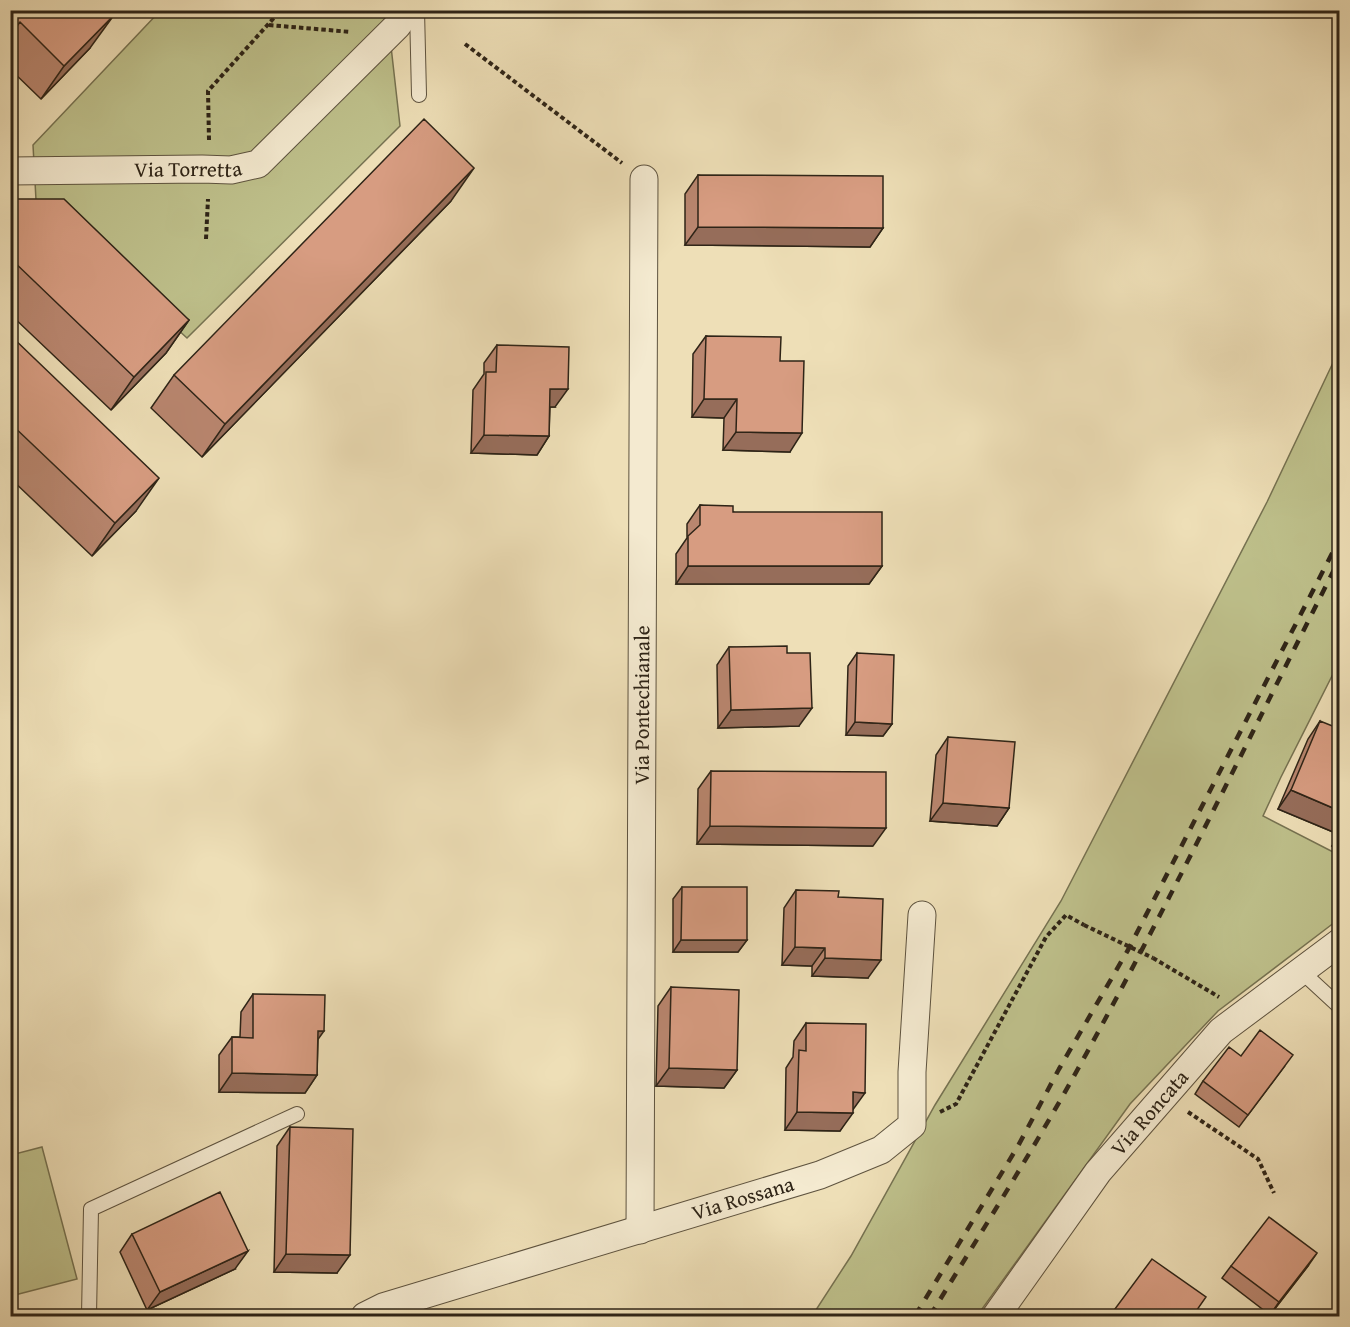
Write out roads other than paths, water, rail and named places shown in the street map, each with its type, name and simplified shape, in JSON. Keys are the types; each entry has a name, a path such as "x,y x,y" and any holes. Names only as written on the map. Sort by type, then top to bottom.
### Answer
{"street":[{"name":"Via Torretta","path":"10,171 231,170 258,164 397,26 409,10"},
{"name":"Via Pontechianale","path":"640,1230 644,179"},
{"name":"Via Rossana","path":"365,1317 383,1308 820,1175 881,1150 912,1125 912,1072 922,915"},
{"name":"Via Roncata","path":"1001,1315 1098,1172 1221,1031 1340,942"}],"lane":[{"path":"417,10 419,95"},
{"path":"1301,971 1340,1006"},
{"path":"89,1317 91,1209 297,1114"}],"railway":[{"path":"915,1316 1018,1146 1059,1069 1128,950 1340,538"},
{"path":"930,1316 1006,1193 1079,1067 1179,877 1340,558"}]}
